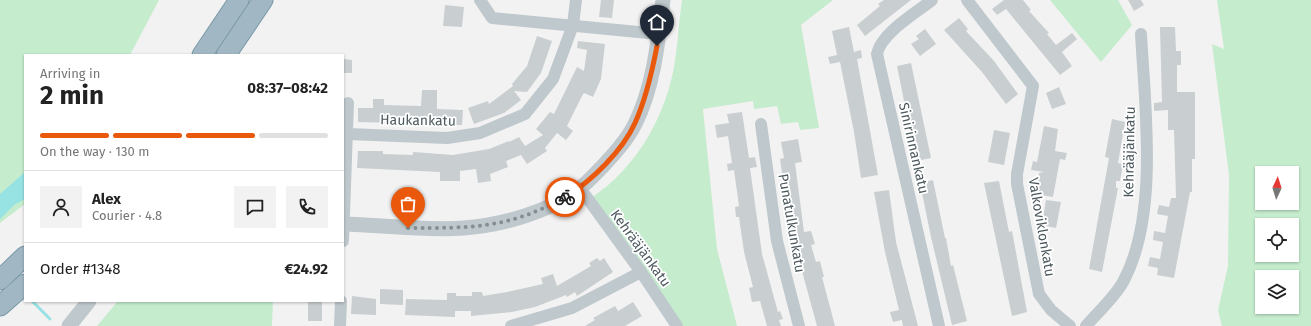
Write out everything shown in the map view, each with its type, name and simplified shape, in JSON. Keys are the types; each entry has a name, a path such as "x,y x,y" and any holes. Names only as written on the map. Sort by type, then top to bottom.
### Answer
{"highway":[{"path":"203,54 238,0"},
{"path":"227,54 263,0"},
{"path":"0,280 13,265"},
{"path":"0,306 24,285"}],"street":[{"path":"480,0 492,18 659,34"},
{"name":"Haukankatu","path":"348,134 447,138 480,133 525,114 553,79 573,25 576,0"},
{"path":"348,103 344,224 448,228 496,224 527,216 580,188 609,159 623,142 635,123 649,85 659,34 663,0"},
{"name":"Sinirinnankatu","path":"932,0 885,37 879,45 877,54 939,326"},
{"name":"Valkoviklonkatu","path":"967,0 1033,86 1017,184 1039,294 1051,310 1070,326"},
{"name":"Kehrääjänkatu","path":"1086,326 1122,284 1137,250 1146,187 1146,121 1141,34"},
{"name":"Punatulkunkatu","path":"761,124 777,241 799,326"},
{"name":"Kehrääjänkatu","path":"580,188 641,272 677,326"},
{"path":"511,326 572,308 641,272"},
{"path":"69,326 88,302"},
{"path":"340,326 341,302"}],"green space":[{"path":"0,0 159,0 131,54 24,54 24,205 0,223"},
{"path":"682,0 833,0 801,25 819,128 800,130 798,122 781,124 777,106 754,109 753,101 703,109 717,249 737,326 683,326 591,198 607,186 636,155 657,120 671,81 675,61"},
{"path":"1050,0 1118,0 1132,25 1101,62"},
{"path":"1217,0 1311,0 1311,326 1222,326 1218,310 1228,266 1229,175 1212,44 1224,49"},
{"path":"117,302 273,302 272,326 97,326"}],"water":[{"path":"24,173 24,200 14,205 0,219 0,194"}],"building":[{"path":"601,0 614,0 612,18 599,17"},
{"path":"884,0 911,0 865,36 857,25 880,6 878,4"},
{"path":"1004,0 1023,0 1031,10 1029,11 1049,33 1047,34 1056,45 1072,33 1077,39 1062,52 1072,66 1060,75 1006,9 997,15 992,9"},
{"path":"1128,0 1141,0 1144,5 1134,11"},
{"path":"445,5 464,7 462,27 443,26"},
{"path":"959,18 968,29 966,31 994,61 1018,94 1006,104 982,72 944,30"},
{"path":"849,27 854,52 861,50 862,58 857,59 878,175 861,178 854,132 840,62 830,64 828,57 837,55 832,31"},
{"path":"1160,27 1175,27 1176,51 1181,51 1181,65 1177,65 1177,92 1195,92 1195,159 1192,159 1192,192 1190,192 1174,278 1157,275 1158,268 1148,266 1150,257 1160,259 1163,242 1153,240 1154,231 1165,233 1168,216 1157,214 1159,205 1169,207 1171,198 1176,198 1174,130 1168,130 1168,110 1154,111 1154,103 1162,102"},
{"path":"925,29 936,44 920,56 911,44 919,39 916,36"},
{"path":"537,36 552,41 541,73 527,92 514,91 521,100 504,113 474,124 468,108 488,101 489,104 513,86 512,84 527,66"},
{"path":"578,41 605,44 601,79 593,97 584,93 582,96 567,126 573,131 566,140 557,133 545,148 547,151 527,164 521,155 506,161 508,167 490,174 491,181 478,183 476,169 460,171 460,181 440,181 440,172 357,168 358,151 383,151 383,154 413,155 413,152 453,155 489,149 519,137 525,146 543,135 536,129 550,112 554,114 577,67 584,71 587,50 577,48"},
{"path":"344,59 352,60 352,73 344,73"},
{"path":"911,63 931,158 916,161 897,66"},
{"path":"1059,87 1066,104 1052,109 1046,93"},
{"path":"422,90 437,90 437,109 463,110 462,125 358,122 358,108 373,108 373,99 384,99 384,105 421,106"},
{"path":"742,112 749,158 755,157 757,167 750,168 762,254 778,312 780,311 783,319 779,320 781,326 767,326 760,301 752,302 749,288 753,287 744,252 739,217 736,217 735,207 739,206 734,170 728,171 727,164 732,163 728,136 717,138 715,125 729,123 727,114"},
{"path":"1112,119 1125,122 1118,163 1123,164 1120,181 1116,181 1116,188 1118,188 1102,272 1089,269 1109,158 1105,157"},
{"path":"1044,126 1058,129 1055,151 1067,153 1065,160 1060,159 1053,197 1035,194 1039,173 1044,172 1031,170 1033,161 1037,162"},
{"path":"994,130 1010,133 1004,165 988,162"},
{"path":"798,139 802,162 795,163 804,232 811,231 815,244 811,245 816,262 820,261 824,277 822,277 835,326 817,326 790,227 780,159 784,158 781,142"},
{"path":"933,180 951,266 953,265 967,321 952,325 920,183"},
{"path":"999,181 1009,232 1012,231 1027,312 1012,316 984,183"},
{"path":"889,190 896,242 918,326 903,326 902,320 893,322 890,312 899,310 885,252 874,192"},
{"path":"1046,200 1061,202 1056,228 1042,225"},
{"path":"597,258 600,261 604,258 613,272 577,296 575,292 567,297 566,295 535,307 512,312 471,316 471,311 455,311 455,317 405,315 406,299 447,300 447,293 456,293 456,296 472,296 472,292 482,292 483,296 507,292 543,284 541,278 553,274 557,286 591,266 589,263"},
{"path":"380,289 403,290 403,305 380,304"},
{"path":"352,296 376,299 376,315 351,314"},
{"path":"308,302 322,302 322,321 308,321"},
{"path":"633,302 642,316 625,326 585,326 595,320 593,318 615,306 618,311"}],"waterway":[{"path":"33,302 50,319"}],"way so far":[{"path":"408,228 463,228 496,224 527,216 565,197"}],"route":[{"path":"565,197 580,188 609,159 623,142 635,123 649,85 657,46"}]}
